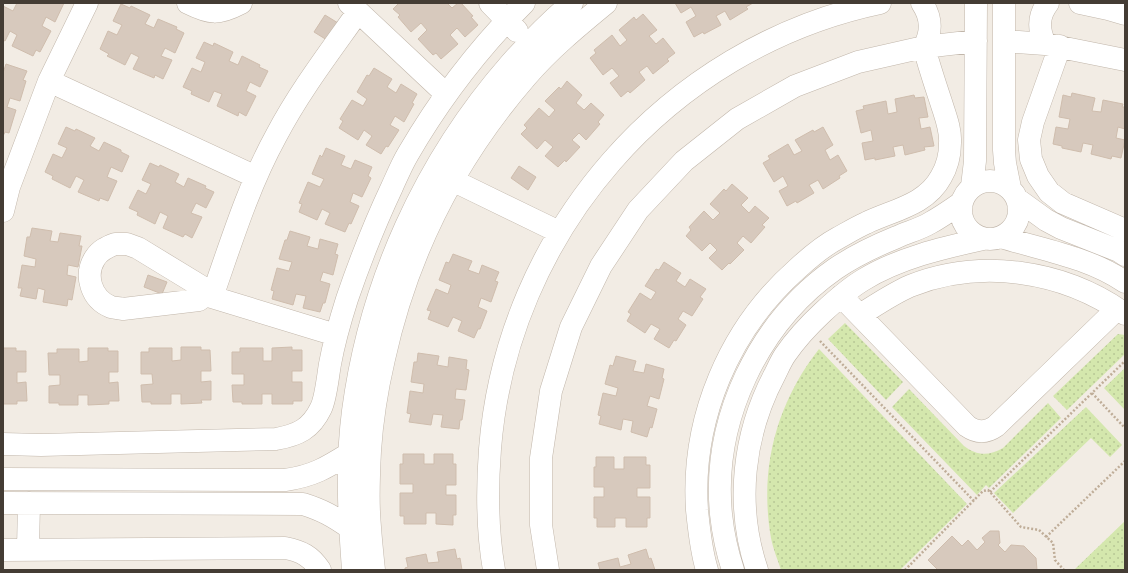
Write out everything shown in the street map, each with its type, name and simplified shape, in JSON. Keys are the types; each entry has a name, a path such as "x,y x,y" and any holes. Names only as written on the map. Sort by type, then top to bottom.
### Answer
{"street":[{"path":"3,211 9,187 49,81 87,3"},
{"path":"188,3 211,12 226,10 241,3"},
{"path":"490,3 529,44"},
{"path":"3,444 41,445 276,439 291,436 304,430 315,420 322,406 336,335 356,273 381,211 408,155 446,94 507,20 524,3"},
{"path":"374,570 369,511 370,450 377,389 380,326 387,272 404,229 432,173 460,127 493,84 529,44 572,3"},
{"path":"353,570 348,495 353,412 360,368 409,270 427,228 452,180 486,127 526,77 571,32 606,3"},
{"path":"494,570 491,552 487,486 492,420 506,354 528,292 559,232 595,180 637,134 685,92 737,57 793,29 853,9 880,3"},
{"path":"707,570 699,529 696,495 698,461 703,427 712,395 725,363 741,334 761,306 784,281 809,258 836,239 866,223 915,203 930,192 941,178 948,160 950,142 948,124 924,47 930,29 930,20 927,10 922,3"},
{"path":"976,3 976,161 960,212 962,221 967,229 974,235 1076,258 1100,268 1125,282"},
{"path":"757,570 751,554 745,514 745,472 751,431 765,392 785,356 807,328 841,296 863,280 912,257 959,244 992,238 1008,233 1018,218 1019,208 1013,194 1005,163 1004,150 1004,3"},
{"path":"1048,3 1043,10 1039,27 1041,36 1052,45"},
{"path":"1080,3 1125,14"},
{"path":"336,335 208,296 202,287 138,248 127,244 115,244 104,249 95,257 90,268 89,280 93,292 101,301 111,307 123,309 199,300 208,296 256,177 275,137 354,8 446,94"},
{"path":"548,570 541,525 541,458 551,391 574,320 600,266 638,210 684,161 737,119 795,86 858,62 924,47 976,41"},
{"path":"1004,41 1052,45 1125,60"},
{"path":"1052,45 1033,122 1030,140 1031,159 1038,176 1049,192 1063,203 1125,230"},
{"path":"49,81 256,177"},
{"path":"452,180 559,232"},
{"path":"732,570 726,548 721,513 720,478 724,443 733,409 746,376 762,345 784,316 808,291 835,269 865,251 930,223 980,182 988,180 1003,184 1031,210 1056,225 1119,251 1125,255"},
{"path":"841,296 967,426 978,432 985,432 996,426 1121,311 1071,284 1019,272 995,270 966,272 938,277 910,286 884,299 860,315"},
{"path":"41,445 41,479"},
{"path":"3,479 285,480 302,478 319,472 350,453"},
{"path":"116,503 117,479"},
{"path":"3,503 303,504 319,509 350,528"},
{"path":"28,550 29,503"},
{"path":"3,550 285,548 306,554 315,562 320,570"}],"path":[{"path":"807,328 974,500"},
{"path":"990,492 1125,361"},
{"path":"1092,393 1125,428"},
{"path":"1046,537 1125,461"},
{"path":"905,570 983,491 986,490 990,492 1021,527 1037,529 1053,543 1055,560 1064,570"}],"green space":[{"path":"845,323 903,382 886,400 828,339"},
{"path":"1118,334 1125,335 1125,354 1067,410 1053,396"},
{"path":"819,349 967,504 900,570 781,570 771,538 768,512 767,487 774,438 792,392 804,370"},
{"path":"1125,368 1125,410 1104,388"},
{"path":"909,389 964,446 974,452 983,454 998,451 1003,448 1048,403 1061,418 989,488 986,485 977,495 892,407"},
{"path":"1086,407 1122,445 1110,457 1091,438 1013,513 994,493"},
{"path":"1125,521 1125,570 1074,570"}],"building":[{"path":"17,3 64,3 55,22 46,17 42,26 51,31 40,52 36,50 33,56 12,46 17,35 10,31 5,41 3,40 3,6 13,11"},
{"path":"399,3 447,3 452,8 458,3 461,3 473,16 471,17 478,25 465,37 457,28 450,35 458,44 441,59 436,53 433,55 418,39 427,30 421,23 411,32 398,17 400,15 393,9"},
{"path":"675,3 753,3 746,7 748,9 730,20 725,11 716,16 721,25 704,34 703,32 694,37 686,22 696,16 691,7 681,13"},
{"path":"121,4 130,8 131,6 150,15 145,24 154,28 158,19 177,27 176,29 184,33 175,53 165,48 161,56 172,60 163,79 155,75 154,78 133,69 139,57 131,53 125,65 107,56 109,54 100,49 108,31 117,35 122,25 113,21"},
{"path":"643,14 657,30 649,36 656,44 663,38 675,53 667,59 669,61 653,74 647,66 639,72 645,80 630,93 628,91 621,97 610,83 619,76 612,68 603,75 590,58 596,53 594,50 612,35 620,46 627,40 619,30 634,17 636,20"},
{"path":"325,15 338,23 327,40 314,32"},
{"path":"204,42 213,46 214,43 233,52 229,61 238,65 242,56 268,71 260,87 250,82 246,91 256,96 246,116 239,112 238,116 217,106 222,94 214,91 209,102 191,94 192,91 183,87 192,68 201,72 205,62 196,58"},
{"path":"6,64 27,71 23,80 26,81 20,101 10,98 7,107 16,110 9,133 5,132 3,136 3,73"},
{"path":"374,68 392,79 387,87 396,93 401,84 417,94 412,103 414,104 404,122 395,116 390,125 399,130 388,147 386,146 381,154 366,145 372,136 364,130 358,140 339,128 343,121 340,119 352,100 363,106 367,99 357,92 367,75 369,76"},
{"path":"567,81 582,95 576,103 584,110 591,103 604,115 598,122 600,124 586,140 579,133 572,140 580,147 566,162 565,160 558,167 545,156 553,147 545,140 537,149 521,134 527,128 524,125 539,108 549,117 555,110 545,101 559,87 561,89"},
{"path":"1072,93 1095,98 1092,111 1101,112 1103,100 1123,104 1122,107 1125,107 1125,129 1118,127 1116,138 1125,140 1121,158 1112,156 1111,159 1091,154 1093,145 1083,143 1081,152 1062,148 1062,146 1053,144 1056,127 1068,129 1070,119 1059,117 1063,95 1071,97"},
{"path":"914,95 915,98 924,97 928,117 919,118 921,129 930,127 934,146 924,147 925,150 905,155 903,145 893,147 895,156 875,160 875,158 865,160 862,143 873,141 871,130 861,133 856,111 864,109 863,106 886,101 888,114 897,112 895,99"},
{"path":"66,127 75,131 76,129 95,138 90,146 99,151 104,142 121,150 121,152 129,156 122,172 111,167 107,177 117,181 108,201 100,198 99,201 78,192 84,180 76,176 70,188 52,179 53,176 45,172 53,154 62,158 67,148 58,144"},
{"path":"823,127 833,145 825,150 830,160 838,155 847,171 839,176 840,178 823,189 818,180 809,185 814,193 797,203 796,201 787,206 779,191 788,186 783,176 774,182 763,163 770,159 768,156 788,144 794,155 802,151 795,140 813,130 814,132"},
{"path":"326,148 345,156 341,165 351,169 355,160 372,167 368,176 371,178 362,197 353,193 350,202 359,206 351,224 349,223 345,232 325,224 330,213 322,209 317,220 299,212 302,204 299,203 308,182 320,187 324,179 312,174 320,155 322,157"},
{"path":"150,163 159,167 160,165 179,174 175,182 184,187 188,178 206,186 205,188 214,192 206,208 196,203 191,213 202,217 192,238 185,234 183,237 163,228 168,216 160,212 155,224 137,215 138,212 129,208 138,190 146,194 151,184 142,180"},
{"path":"519,166 536,177 528,190 511,178"},
{"path":"732,184 748,198 741,205 749,213 755,206 769,218 762,225 765,227 751,243 743,236 737,243 744,250 722,270 709,258 717,250 710,243 702,251 686,236 691,230 689,227 704,211 713,220 720,213 710,204 724,189 726,191"},
{"path":"32,228 52,231 50,241 58,242 60,233 81,236 79,246 82,246 78,267 68,265 67,275 76,277 72,300 68,299 67,306 43,302 45,290 38,288 36,299 20,296 22,288 18,288 22,265 35,267 36,259 24,256 27,237 30,237"},
{"path":"290,231 310,237 307,246 318,249 320,239 338,244 335,254 338,255 333,275 323,272 320,281 330,284 325,303 323,303 320,312 303,308 306,296 296,294 293,305 272,299 274,291 271,290 277,268 289,271 292,262 279,259 285,240 287,240"},
{"path":"453,254 472,261 468,270 479,274 482,265 499,272 495,281 498,282 491,302 481,298 478,307 487,311 480,329 478,329 474,338 458,331 462,321 453,317 448,327 428,319 431,311 427,310 436,289 448,294 451,285 439,280 446,262 449,263"},
{"path":"664,262 681,273 676,281 685,287 690,279 706,289 700,297 703,299 692,316 683,311 678,319 686,325 676,341 674,340 669,348 654,339 660,329 651,324 645,333 627,321 631,314 628,312 640,293 651,300 656,292 645,286 656,269 659,270"},
{"path":"148,275 167,282 162,294 144,287"},
{"path":"181,347 201,347 201,350 210,350 211,371 201,371 201,382 211,381 211,400 201,400 202,403 181,404 181,394 171,394 171,404 151,404 151,402 142,402 141,385 153,384 152,374 141,374 141,352 149,352 149,348 172,348 172,361 181,360"},
{"path":"292,347 292,350 302,350 302,371 292,371 292,382 302,382 302,401 293,401 293,404 272,404 272,394 262,394 262,404 242,404 242,402 233,402 232,385 244,385 244,374 232,374 232,352 240,352 240,348 263,348 263,361 272,361 272,348"},
{"path":"3,348 16,348 16,351 26,351 26,372 17,372 17,383 26,382 27,401 17,401 17,404 3,404"},
{"path":"88,348 108,348 108,351 118,351 118,372 109,372 109,383 118,382 119,401 109,401 109,404 88,405 88,395 78,395 78,405 59,405 59,403 49,403 49,386 60,385 60,375 49,375 48,353 57,353 57,349 79,349 79,362 88,361"},
{"path":"418,353 439,356 437,365 448,367 449,357 467,360 466,369 469,370 466,390 456,389 455,399 465,400 459,429 441,427 443,415 433,414 431,425 409,422 411,414 407,413 410,391 423,393 424,384 411,382 414,362 417,362"},
{"path":"616,356 636,361 633,371 644,373 646,364 664,369 662,378 664,379 659,399 650,396 647,406 657,409 652,428 650,427 647,437 631,432 633,421 623,419 621,430 599,424 601,416 598,415 603,393 616,396 618,388 605,384 610,365 613,366"},
{"path":"403,454 424,454 424,464 434,464 434,454 453,454 453,464 456,464 456,485 446,485 446,495 456,495 456,515 453,515 453,525 436,524 436,513 426,513 426,524 404,524 404,516 400,516 400,493 413,493 413,484 400,484 400,464 403,464"},
{"path":"596,457 614,457 614,469 624,469 624,457 646,457 646,465 650,465 650,488 637,488 637,497 650,497 650,518 647,518 647,527 626,527 626,518 615,518 615,527 597,527 597,518 594,518 594,497 604,497 604,487 594,487 594,467 596,467"},
{"path":"990,531 999,531 1000,543 998,545 1005,552 1011,545 1024,546 1036,558 1037,570 938,570 928,560 952,536 962,546 968,540 977,550 985,542 982,538"},
{"path":"455,549 457,559 460,558 462,570 405,570 405,568 408,567 406,558 426,554 428,563 439,562 437,552"},
{"path":"646,549 655,570 600,570 598,563 618,558 620,567 631,564 628,555"}]}
